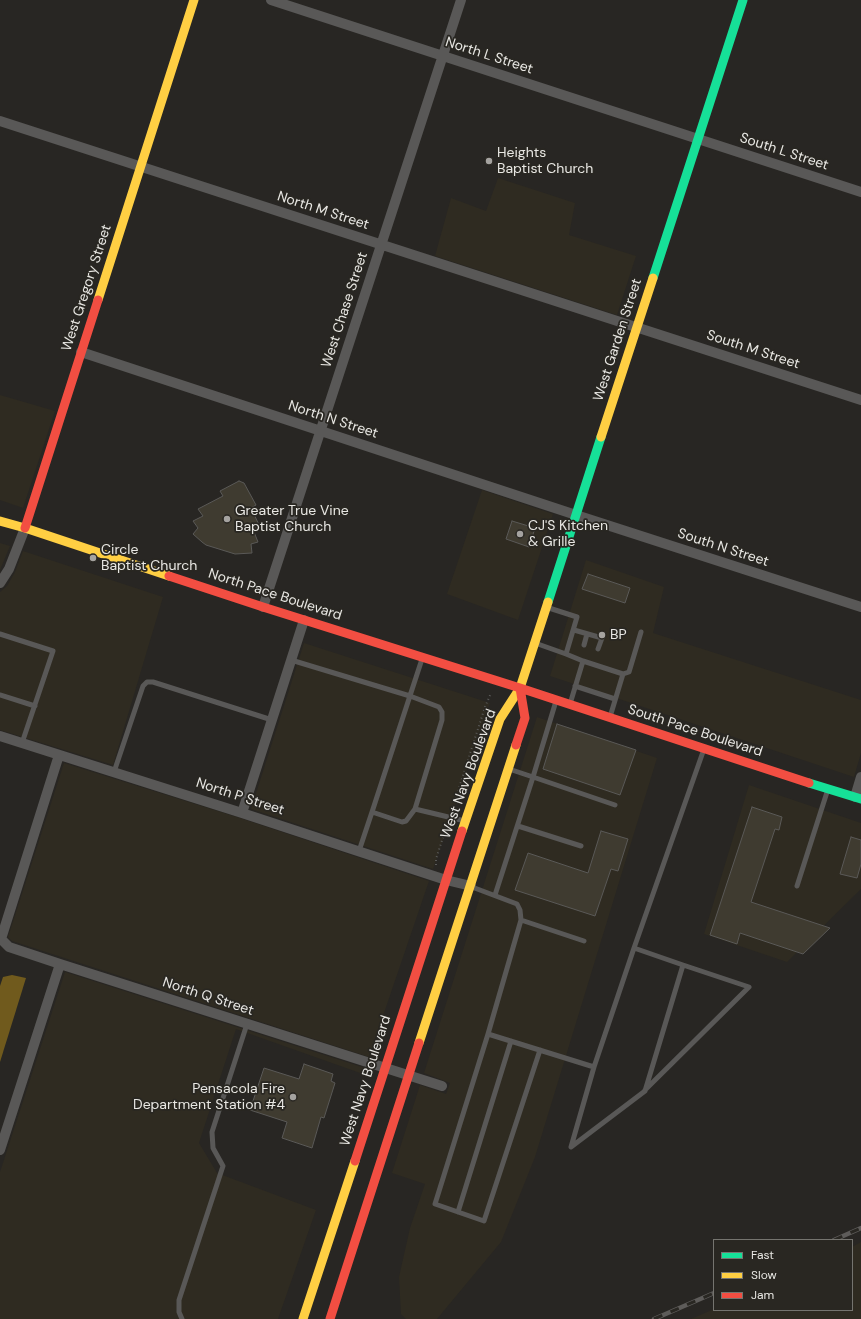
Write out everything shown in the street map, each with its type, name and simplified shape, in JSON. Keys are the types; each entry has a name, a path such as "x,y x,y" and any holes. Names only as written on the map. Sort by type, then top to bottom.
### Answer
{"main road":[{"name":"West Gregory Street","path":"25,528 194,0"},
{"name":"West Garden Street","path":"520,688 743,0"},
{"name":"North Pace Boulevard","path":"0,521 263,607 520,688"},
{"name":"South Pace Boulevard","path":"520,688 858,798"},
{"path":"330,1319 525,718 520,688"},
{"name":"West Navy Boulevard","path":"303,1319 500,719 520,688"}],"street":[{"name":"North L Street","path":"271,0 698,139"},
{"name":"West Chase Street","path":"263,607 461,0"},
{"name":"North M Street","path":"0,121 637,328"},
{"name":"South L Street","path":"698,139 861,192"},
{"name":"South M Street","path":"637,328 861,400"},
{"name":"North N Street","path":"81,352 576,515"},
{"name":"South N Street","path":"576,515 861,607"},
{"name":"West Gregory Street","path":"0,583 9,569 25,528"},
{"path":"242,813 304,620"},
{"name":"North P Street","path":"0,736 446,880 471,886"},
{"path":"0,938 59,755"},
{"path":"858,798 861,777"},
{"name":"North Q Street","path":"0,938 9,946 60,964 442,1086"},
{"path":"0,1150 60,964"}],"lane":[{"path":"546,607 577,617 566,654"},
{"path":"574,630 602,638 598,650"},
{"path":"534,643 594,662 623,674 630,672 642,632"},
{"path":"0,634 54,651 22,743"},
{"path":"584,645 587,634"},
{"path":"359,851 423,657"},
{"path":"569,705 581,659"},
{"path":"291,660 410,696 439,707 442,712 442,720 414,809 406,821 402,822 372,812"},
{"path":"610,718 623,674"},
{"path":"114,772 143,686 147,682 153,682 272,720"},
{"path":"575,686 615,699"},
{"path":"0,695 35,706"},
{"path":"495,895 518,826 556,700"},
{"path":"634,948 749,987 645,1091 571,1148 594,1067 634,948 704,748"},
{"path":"508,769 615,805"},
{"path":"797,886 828,788"},
{"path":"414,809 466,822"},
{"path":"518,826 581,846"},
{"path":"471,886 516,904 520,910 521,920 436,1204 484,1221 540,1050"},
{"path":"521,920 584,941"},
{"path":"645,1091 683,965"},
{"path":"182,1319 179,1312 180,1300 223,1166 213,1148 212,1132 247,1024"},
{"path":"488,1034 594,1067"},
{"path":"458,1212 511,1041"}],"shaded area":[{"path":"498,178 575,203 569,235 636,256 617,315 435,256 451,198 486,211"},
{"path":"0,395 55,411 23,508 0,500"},
{"path":"482,490 553,514 518,620 447,594"},
{"path":"0,543 10,546 0,570"},
{"path":"23,551 163,597 113,765 0,730 0,592 7,586 15,572"},
{"path":"586,560 664,587 653,633 861,700 861,753 854,777 550,676"},
{"path":"304,643 490,703 433,869 251,809"},
{"path":"537,717 657,758 535,1157 501,1242 437,1319 406,1319 401,1314 399,1277 410,1228 425,1184 392,1173 420,1085 446,1094 450,1083 424,1073"},
{"path":"64,763 240,818 429,881 369,1057 12,941 8,937"},
{"path":"749,785 861,823 861,889 787,962 704,934"},
{"path":"65,972 365,1068 363,1074 236,1029 199,1143 217,1173 316,1210 278,1319 0,1319 0,1172"},
{"path":"12,975 26,978 0,1062 0,986 3,977"},
{"path":"861,1242 861,1319 691,1319 713,1309 713,1311 853,1311 853,1246"}],"building":[{"name":"Greater True Vine Baptist Church","path":"239,481 244,483 256,505 251,508 261,529 254,532 258,542 251,544 252,553 235,554 206,545 193,534 198,528 193,521 203,516 198,509 223,496 220,491"},
{"name":"CJ'S Kitchen & Grille","path":"512,521 535,528 529,547 506,539"},
{"path":"588,574 630,588 625,603 582,589"},
{"path":"557,724 636,750 620,795 543,769"},
{"path":"752,807 782,817 779,830 775,829 751,902 830,928 803,954 740,933 737,944 710,935"},
{"path":"601,831 628,839 618,871 611,869 595,916 515,890 528,853 588,873"},
{"path":"851,837 861,840 861,864 857,878 840,874"},
{"name":"Pensacola Fire Department Station #4","path":"304,1064 333,1074 331,1081 335,1083 324,1118 321,1117 312,1148 282,1138 287,1122 250,1110 264,1068 299,1079"}],"railway":[{"path":"836,1239 861,1228"},
{"path":"654,1319 713,1293"}],"traffic: fast":[{"path":"653,278 743,0"},
{"path":"548,602 601,437"},
{"path":"809,783 861,799"}],"traffic: slow":[{"path":"98,300 194,0"},
{"path":"601,437 653,278"},
{"path":"0,521 169,576"},
{"path":"462,831 500,719 520,688 548,602"},
{"path":"419,1043 516,745"},
{"path":"303,1319 355,1161"}],"traffic: jam":[{"path":"25,528 98,300"},
{"path":"169,576 520,688"},
{"path":"520,688 809,783"},
{"path":"516,745 525,718 520,688"},
{"path":"355,1161 462,831"},
{"path":"330,1319 419,1043"}],"place":[{"name":"Heights Baptist Church","path":"489,161"},
{"name":"Greater True Vine Baptist Church","path":"227,519"},
{"name":"CJ'S Kitchen & Grille","path":"520,534"},
{"name":"Circle Baptist Church","path":"93,558"},
{"name":"BP","path":"602,635"},
{"name":"Pensacola Fire Department Station #4","path":"293,1097"}]}
